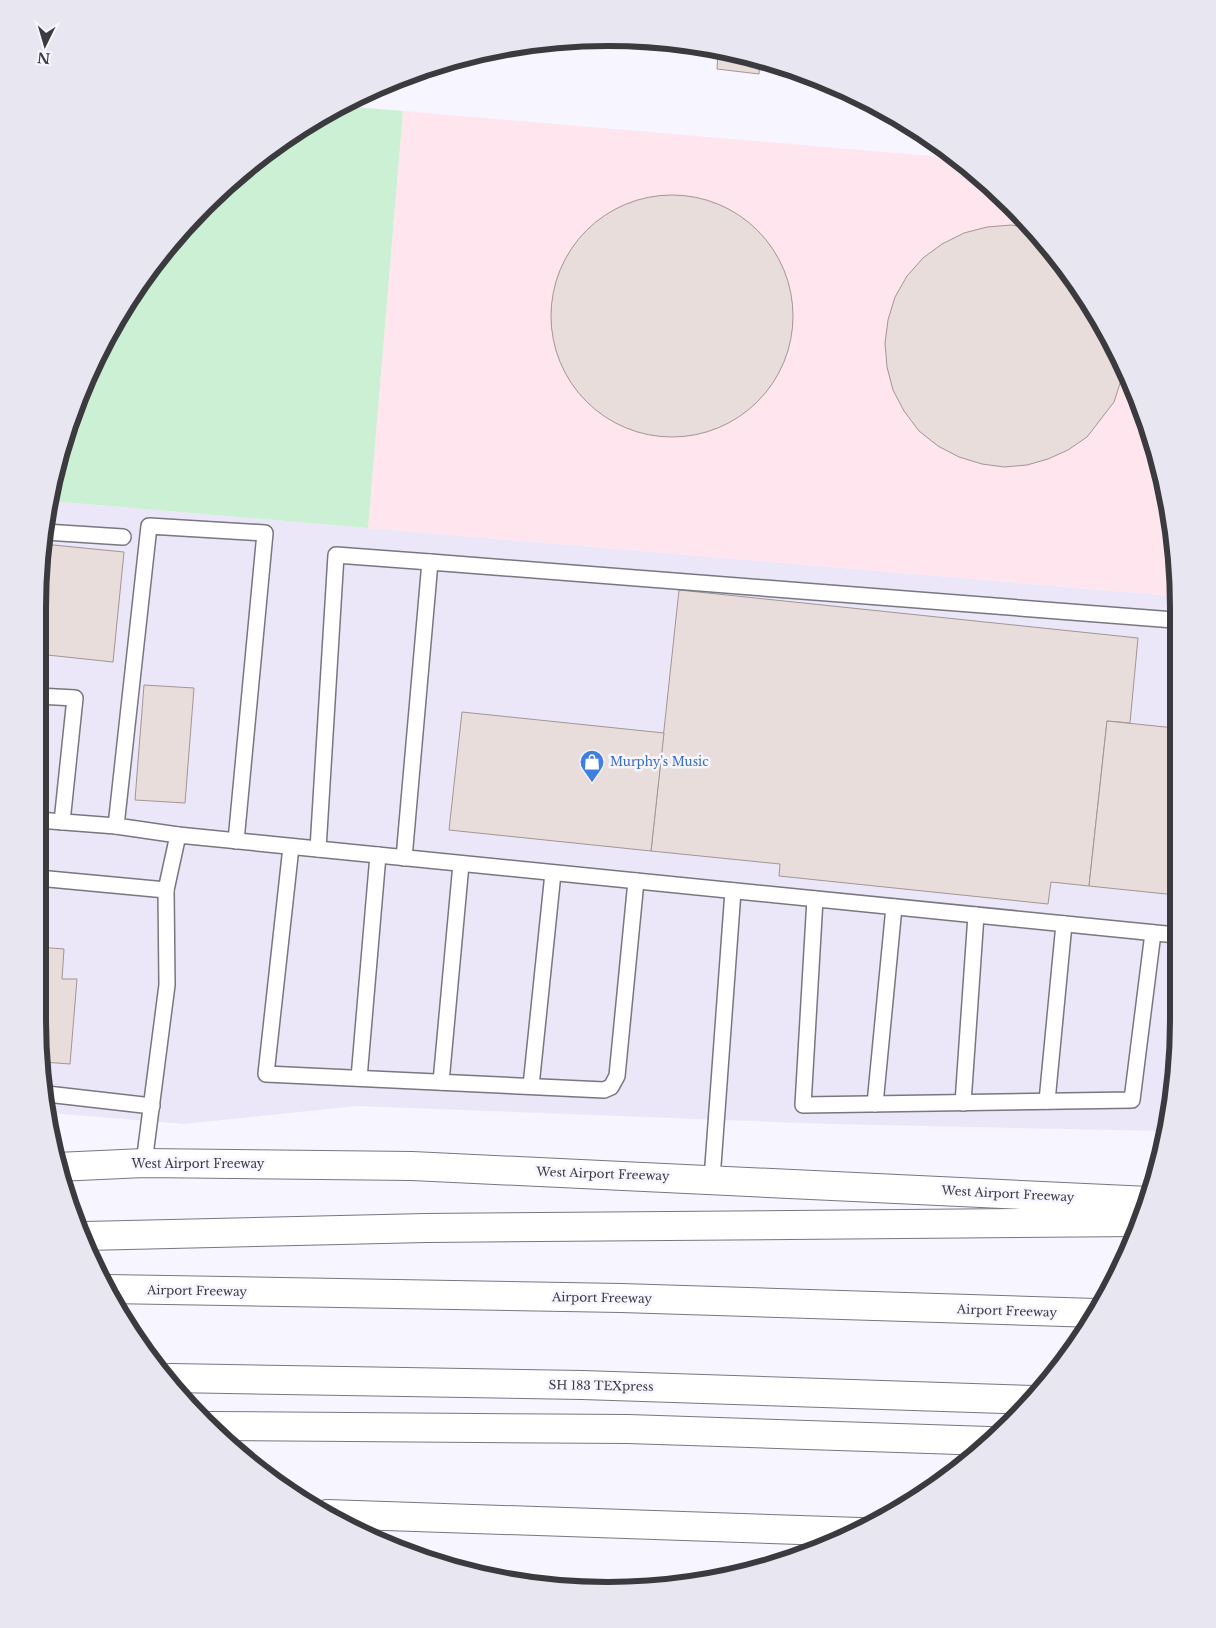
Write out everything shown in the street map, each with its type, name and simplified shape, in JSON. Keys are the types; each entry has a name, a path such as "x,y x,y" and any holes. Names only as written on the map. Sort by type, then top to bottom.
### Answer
{"main road":[{"name":"West Airport Freeway","path":"65,1167 144,1163 412,1166 1140,1201"},
{"path":"89,1236 426,1228 1132,1222"},
{"name":"Airport Freeway","path":"116,1289 621,1298 1086,1314"},
{"name":"SH 183 TEXpress","path":"176,1378 582,1385 1021,1400"},
{"path":"221,1426 628,1429 979,1441"},
{"path":"343,1514 840,1531"}],"lane":[{"path":"116,826 149,526 265,533 236,841"},
{"path":"51,532 123,537"},
{"path":"318,849 336,555 1170,620"},
{"path":"404,858 430,562"},
{"path":"46,696 75,698 62,822"},
{"path":"46,821 116,826 178,835 378,856 1170,934"},
{"path":"144,1163 167,985 166,890 178,835"},
{"path":"291,847 266,1074 604,1090 615,1083 636,881"},
{"path":"360,1078 378,856"},
{"path":"442,1082 461,864"},
{"path":"531,1086 553,873"},
{"path":"46,879 166,890"},
{"path":"712,1179 733,891"},
{"path":"815,899 803,1105 1132,1100 1153,933"},
{"path":"875,1104 894,907"},
{"path":"963,1103 976,915"},
{"path":"1047,1101 1064,924"},
{"path":"51,1094 152,1106"}],"shaded area":[{"path":"403,111 943,157 1005,211 1054,266 1075,296 1112,360 1140,427 1151,463 1165,535 1170,596 368,528"},
{"path":"56,502 1170,596 1170,1020 1169,1057 1159,1131 830,1124 356,1106 184,1124 54,1113 47,1057 46,1020 46,608 47,571"}],"green space":[{"path":"354,107 403,111 368,528 56,502 65,463 89,393 122,327 162,266 211,211 266,162 296,141"}],"building":[{"path":"718,57 760,67 759,74 717,69"},
{"path":"672,195 696,198 729,210 749,223 765,239 778,259 787,281 793,316 790,340 778,373 765,393 749,409 729,422 707,431 672,437 648,434 615,422 595,409 579,393 566,373 557,351 551,316 554,292 566,259 579,239 595,223 615,210 637,201"},
{"path":"1019,226 1030,238 1054,266 1075,296 1094,327 1121,380 1114,402 1087,437 1068,450 1048,459 1027,465 1004,467 982,464 959,457 938,446 919,431 904,411 893,390 887,367 885,343 888,320 895,297 907,276 923,258 942,244 964,233 987,227"},
{"path":"50,545 124,552 113,662 46,655 47,571"},
{"path":"679,590 1138,638 1130,723 1107,721 1089,886 1051,882 1048,904 779,876 780,864 651,851"},
{"path":"144,685 194,688 185,803 135,800"},
{"path":"462,712 664,733 651,851 449,830"},
{"path":"1107,721 1170,727 1170,894 1089,886"},
{"path":"46,948 64,949 62,979 77,979 70,1064 48,1062"}],"place":[{"name":"Murphy's Music","path":"592,783"}]}
